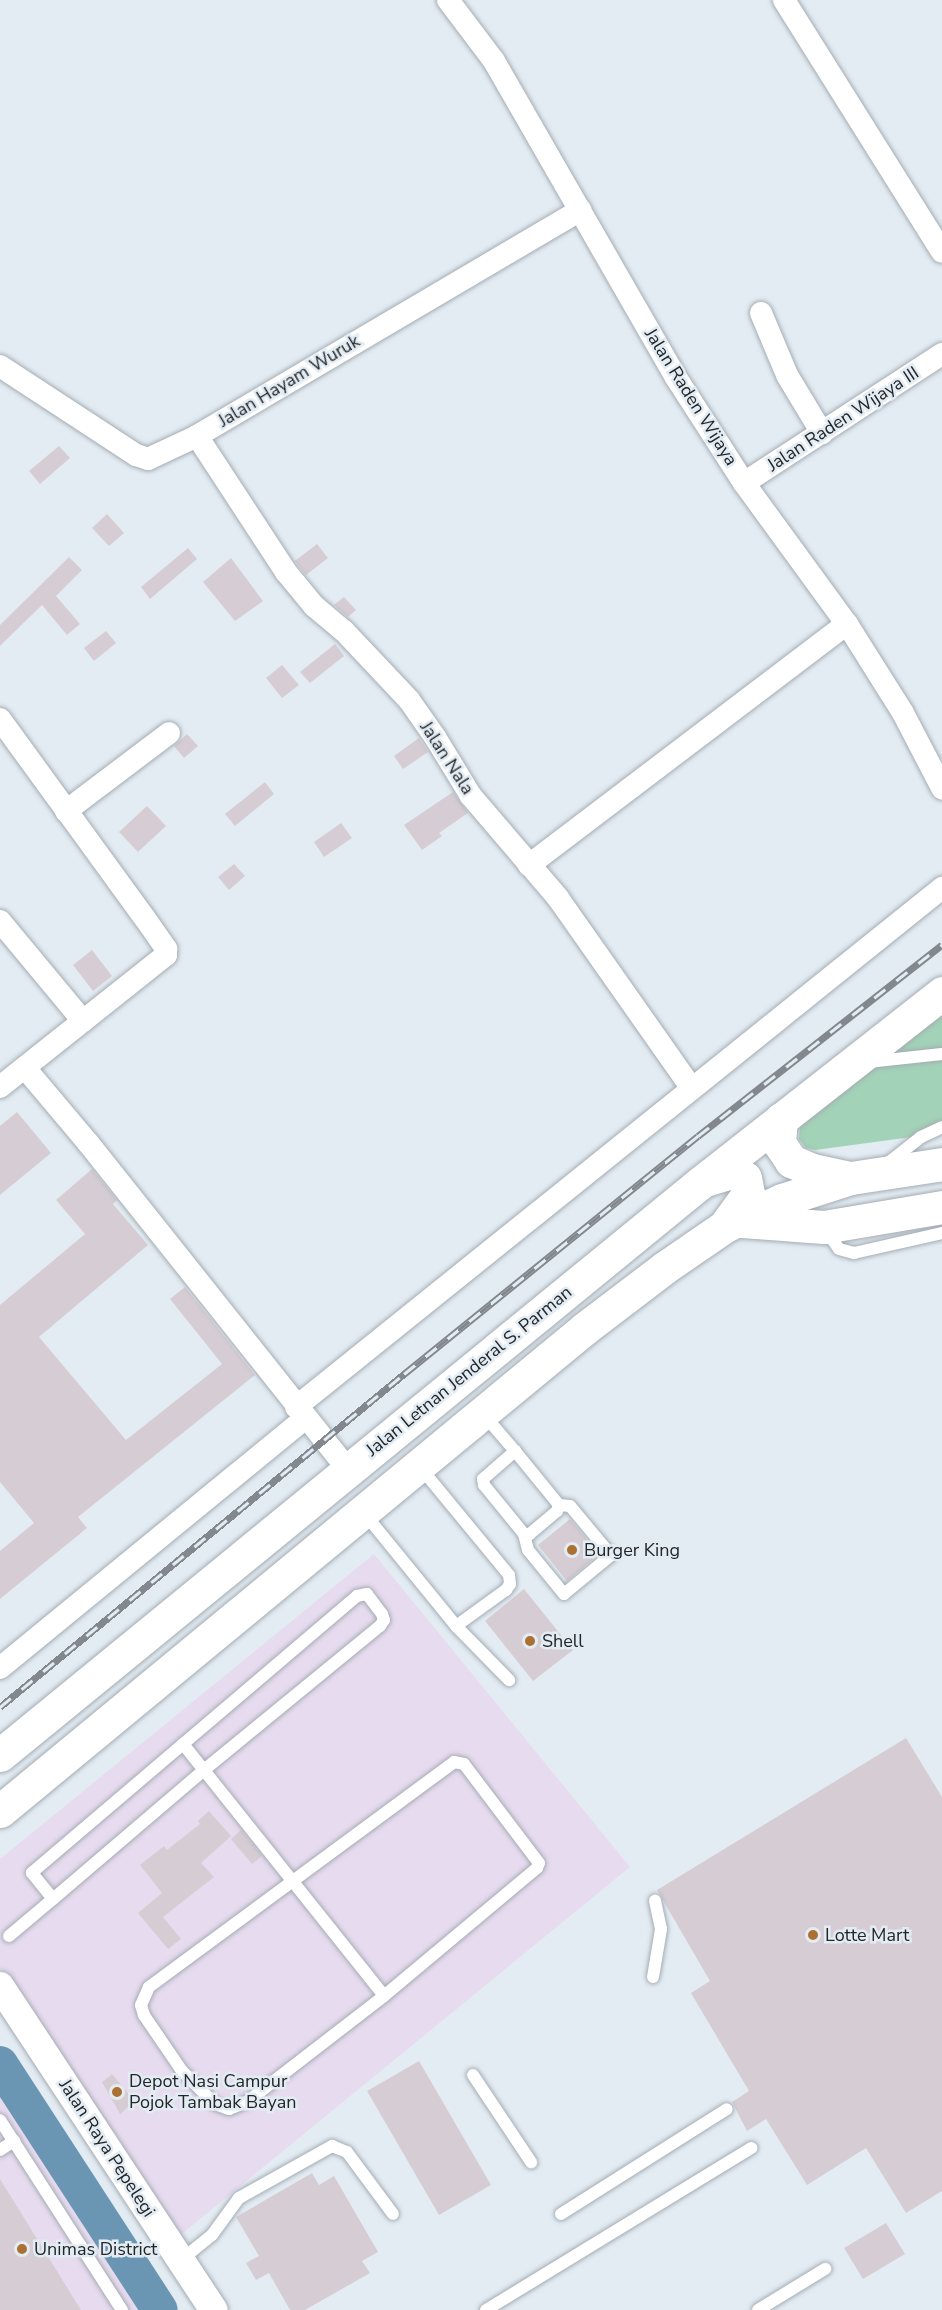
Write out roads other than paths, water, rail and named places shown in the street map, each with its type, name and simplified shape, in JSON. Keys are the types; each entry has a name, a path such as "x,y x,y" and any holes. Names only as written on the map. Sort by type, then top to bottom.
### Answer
{"highway":[{"name":"Jalan Letnan Jenderal S. Parman","path":"0,1755 700,1183 942,993"},
{"path":"781,1119 778,1143 791,1161 812,1170 861,1176"},
{"path":"0,1811 584,1329 731,1224 782,1200 861,1176 942,1164"},
{"path":"700,1183 722,1172 737,1173 745,1178 748,1194 731,1224"},
{"path":"731,1224 824,1227 942,1207"}],"street":[{"name":"Jalan Raden Wijaya","path":"448,0 494,61 675,376 744,483 847,624 903,713 942,788"},
{"path":"784,0 942,252"},
{"name":"Jalan Hayam Wuruk","path":"0,366 141,458 148,459 197,436 580,210"},
{"path":"761,313 787,375 822,433"},
{"name":"Jalan Raden Wijaya III","path":"744,483 942,354"},
{"name":"Jalan Nala","path":"197,436 285,572 314,606 344,631 409,700 471,796 558,898 692,1087"},
{"path":"529,865 847,624"},
{"path":"0,720 166,949 164,958 0,1087"},
{"path":"66,811 169,733"},
{"path":"0,1668 301,1412 692,1087 942,888"},
{"path":"0,921 83,1021"},
{"path":"25,1068 94,1149 348,1470"},
{"name":"Jalan Raya Pepelegi","path":"0,1986 214,2310"}],"lane":[{"path":"849,1064 942,1054"},
{"path":"861,1176 921,1137 942,1127"},
{"path":"824,1227 838,1249 854,1253 942,1233"},
{"path":"483,1413 515,1451 559,1505 570,1506 611,1555 564,1594 528,1550 525,1534 484,1485 483,1479 515,1451"},
{"path":"419,1466 509,1575 510,1584 506,1590 456,1626"},
{"path":"525,1534 530,1534 557,1511 559,1505"},
{"path":"363,1512 456,1626 509,1680"},
{"path":"9,1936 53,1899 204,1770 380,1626 384,1620 382,1614 367,1594 357,1596 32,1874 53,1899"},
{"path":"183,1744 294,1880 384,1996"},
{"path":"454,1762 464,1764 539,1863 537,1868 384,1996 237,2108 229,2109 215,2104 182,2071 144,2015 141,2005 142,1996 149,1987 294,1880 454,1762"},
{"path":"654,1977 661,1929 655,1901"},
{"path":"473,2075 531,2162"},
{"path":"561,2214 727,2109"},
{"path":"0,2120 122,2310"},
{"path":"0,2150 14,2141"},
{"path":"181,2260 212,2235 239,2198 332,2146 346,2152 393,2214"},
{"path":"486,2310 751,2148"},
{"path":"758,2310 825,2269"}],"waterway":[{"path":"0,2064 160,2310"}],"railway":[{"path":"0,1707 404,1374 698,1136 942,945"}],"place":[{"name":"Burger King","path":"572,1550"},
{"name":"Shell","path":"530,1641"},
{"name":"Lotte Mart","path":"813,1935"},
{"name":"Depot Nasi Campur Pojok Tambak Bayan","path":"117,2092"},
{"name":"Unimas District","path":"22,2249"}]}
